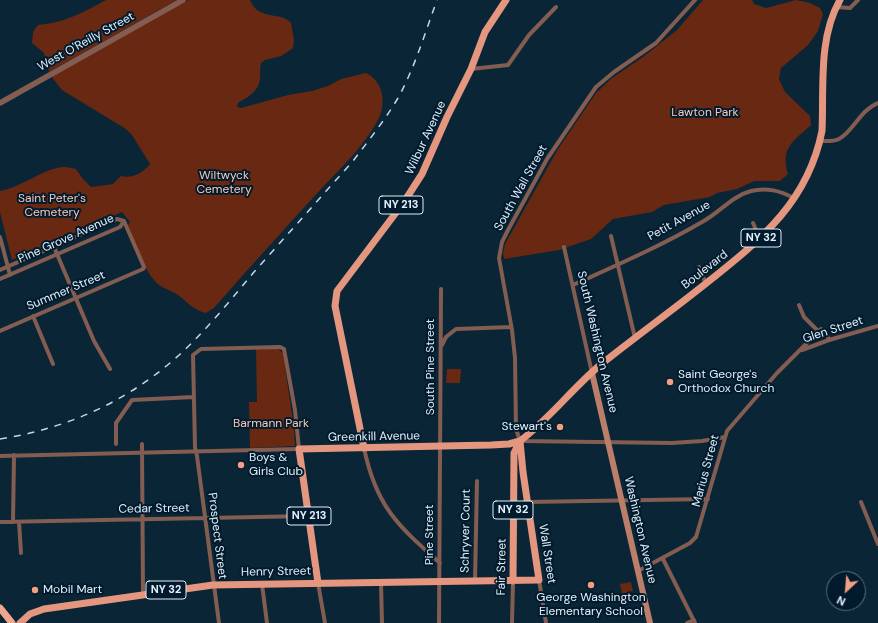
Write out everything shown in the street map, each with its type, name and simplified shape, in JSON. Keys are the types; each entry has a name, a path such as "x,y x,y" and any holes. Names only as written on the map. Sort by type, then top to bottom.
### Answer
{"highway":[{"path":"0,608 12,623"}],"main road":[{"name":"Wilbur Avenue","path":"364,448 334,306 337,291 416,185 447,116 471,70 485,32 506,0"},
{"name":"Boulevard","path":"520,441 592,372 706,284 760,239 794,198 811,168 820,141 822,131 825,46 830,24 840,0"},
{"name":"South Washington Avenue","path":"592,372 608,442"},
{"name":"Greenkill Avenue","path":"300,450 509,444 520,441"},
{"name":"Wall Street","path":"520,441 527,502 540,580"},
{"name":"Fair Street","path":"513,581 514,453 520,441"},
{"name":"Washington Avenue","path":"608,442 650,623"},
{"name":"NY 213","path":"300,450 318,583"},
{"name":"Henry Street","path":"20,623 30,614 44,610 143,593 213,585 540,580"}],"street":[{"name":"West O'Reilly Street","path":"0,103 182,0"},
{"name":"South Wall Street","path":"520,441 516,429 515,358 499,253 508,230 547,159 596,87 614,72 656,43 695,0"},
{"path":"836,8 850,8 858,0"},
{"path":"471,70 508,65 530,35 556,7"},
{"path":"820,141 839,140 862,114 878,103"},
{"name":"Petit Avenue","path":"573,284 618,265 701,223 734,199 750,191 763,188 775,190 794,198"},
{"name":"Pine Grove Avenue","path":"0,270 116,219 124,221 120,227 0,279"},
{"name":"Summer Street","path":"0,331 140,271 144,267 124,221"},
{"path":"753,223 760,239"},
{"path":"611,236 635,338"},
{"path":"0,237 10,275"},
{"path":"54,247 94,341 110,368"},
{"name":"South Washington Avenue","path":"564,247 592,372"},
{"path":"699,267 706,284"},
{"name":"South Pine Street","path":"441,289 441,446"},
{"path":"799,305 804,317 827,335 829,340"},
{"path":"33,316 53,364"},
{"name":"Glen Street","path":"795,355 809,346 878,326"},
{"path":"442,346 446,337 456,329 511,327"},
{"name":"Marius Street","path":"638,571 663,559 690,543 696,537 725,437 732,423 819,330"},
{"name":"Prospect Street","path":"219,623 195,451 193,355 196,351 212,348 283,348 295,410 300,450"},
{"path":"116,444 116,423 132,400 194,397"},
{"name":"Greenkill Avenue","path":"520,441 595,440 608,442 672,443 702,441 725,437"},
{"path":"142,444 143,593"},
{"name":"Pine Street","path":"439,623 441,446"},
{"path":"364,448 372,482 382,502 400,525 440,563"},
{"name":"Greenkill Avenue","path":"0,456 300,450"},
{"path":"13,522 14,455"},
{"name":"Schryver Court","path":"475,581 477,481"},
{"path":"527,502 708,499"},
{"path":"862,502 878,544"},
{"name":"Cedar Street","path":"0,522 309,516"},
{"path":"19,522 21,553"},
{"path":"663,559 694,622 687,623"},
{"name":"Wall Street","path":"540,580 546,623"},
{"name":"Fair Street","path":"512,623 513,581"},
{"path":"382,582 382,623"},
{"path":"318,583 325,623"},
{"path":"262,584 267,623"}],"green space":[{"path":"106,0 177,0 49,72 44,53 32,43 33,32 38,25 56,22 82,13"},
{"name":"Wiltwyck Cemetery","path":"188,0 250,0 258,11 282,17 291,23 294,40 293,48 281,56 265,60 261,63 259,82 256,90 238,103 237,107 241,108 288,95 312,91 328,86 341,79 366,73 376,81 380,87 383,100 381,113 378,120 366,139 214,308 206,313 195,308 178,295 159,285 153,279 144,265 137,249 128,225 130,222 122,212 12,260 0,212 0,191 16,186 49,170 64,167 76,169 91,187 113,184 121,176 133,176 144,170 150,164 132,135 126,129 62,90 51,76"},
{"name":"Lawton Park","path":"703,0 752,0 754,4 766,8 796,0 810,3 820,8 823,14 818,31 808,45 781,68 779,79 785,92 810,116 811,125 794,140 787,151 786,165 788,174 780,181 754,181 737,189 717,193 710,197 664,205 652,212 613,219 591,239 559,250 504,259 503,253 505,244 558,149 596,93 612,78 643,57 677,30"},
{"name":"Barmann Park","path":"256,349 278,349 283,353 294,428 295,446 250,448 249,402 257,402"},
{"path":"447,369 461,369 460,383 446,383"},
{"path":"631,582 633,591 622,594 620,584"}],"railway":[{"path":"0,439 23,435 68,422 111,403 151,378 193,342 353,161 382,122 398,98 410,74 437,0"}],"place":[{"name":"Saint George's Orthodox Church","path":"670,382"},
{"name":"Stewart's","path":"560,427"},
{"name":"Boys & Girls Club","path":"241,465"},
{"name":"George Washington Elementary School","path":"591,585"},
{"name":"Mobil Mart","path":"35,590"}],"park label":[{"name":"Saint Peter's Cemetery","path":"52,206"}]}
